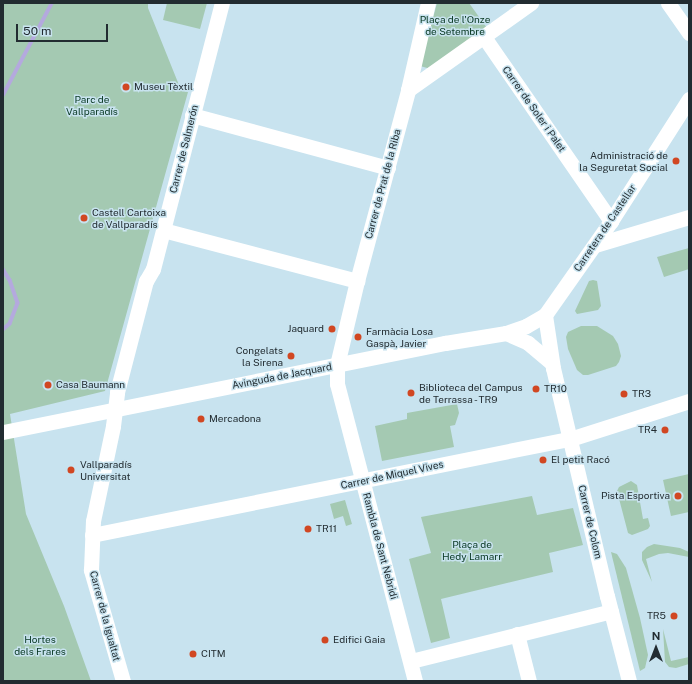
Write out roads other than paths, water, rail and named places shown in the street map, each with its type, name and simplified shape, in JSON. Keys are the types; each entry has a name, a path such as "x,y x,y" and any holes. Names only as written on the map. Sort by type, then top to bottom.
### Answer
{"street":[{"name":"Carrer de Salmerón","path":"115,410 117,392 134,326 146,281 153,268 222,3"},
{"name":"Carrer de Prat de la Riba","path":"338,365 357,280 408,90 428,3"},
{"path":"408,90 484,38 531,3"},
{"path":"668,3 689,33"},
{"name":"Carrer de Soler i Palet","path":"484,38 611,221"},
{"name":"Carretera de Castellar","path":"545,315 611,221 689,99"},
{"path":"192,115 388,168"},
{"path":"595,244 689,217"},
{"path":"163,230 357,280"},
{"name":"Avinguda de Jacquard","path":"10,431 506,333 526,326 545,315"},
{"name":"Carrer de Colom","path":"545,315 552,363 611,611 630,681"},
{"path":"506,333 532,345 552,363"},
{"name":"Rambla de Sant Nebridi","path":"338,365 337,384 376,538 411,661 415,681"},
{"name":"Carrer de Miquel Vives","path":"92,535 363,482 570,439 689,401"},
{"name":"Carrer de la Igualtat","path":"115,410 93,521 91,570 123,681"},
{"path":"411,661 611,611"},
{"path":"517,634 529,681"}],"waterway":[{"path":"3,95 52,3"},
{"path":"3,269 10,280 18,303 10,324 3,330"}],"place":[{"name":"Museu Tèxtil","path":"126,87"},
{"name":"Administració de la Seguretat Social","path":"676,161"},
{"name":"Castell Cartoixa de Vallparadís","path":"84,218"},
{"name":"Jaquard","path":"332,329"},
{"name":"Farmàcia Losa Gaspà, Javier","path":"358,337"},
{"name":"Congelats la Sirena","path":"291,356"},
{"name":"Casa Baumann","path":"48,385"},
{"name":"TR10","path":"536,389"},
{"name":"Biblioteca del Campus de Terrassa - TR9","path":"411,393"},
{"name":"TR3","path":"624,394"},
{"name":"Mercadona","path":"201,419"},
{"name":"TR4","path":"665,430"},
{"name":"El petit Racó","path":"543,460"},
{"name":"Vallparadís Universitat","path":"71,470"},
{"name":"Pista Esportiva","path":"678,496"},
{"name":"TR11","path":"308,529"},
{"name":"TR5","path":"674,616"},
{"name":"Edifici Gaia","path":"325,640"},
{"name":"CITM","path":"193,654"}],"park label":[{"name":"Plaça de l'Onze de Setembre","path":"455,24"},
{"name":"Parc de Vallparadís","path":"92,104"},
{"name":"Plaça de Hedy Lamarr","path":"472,550"},
{"name":"Hortes dels Frares","path":"40,644"}]}
